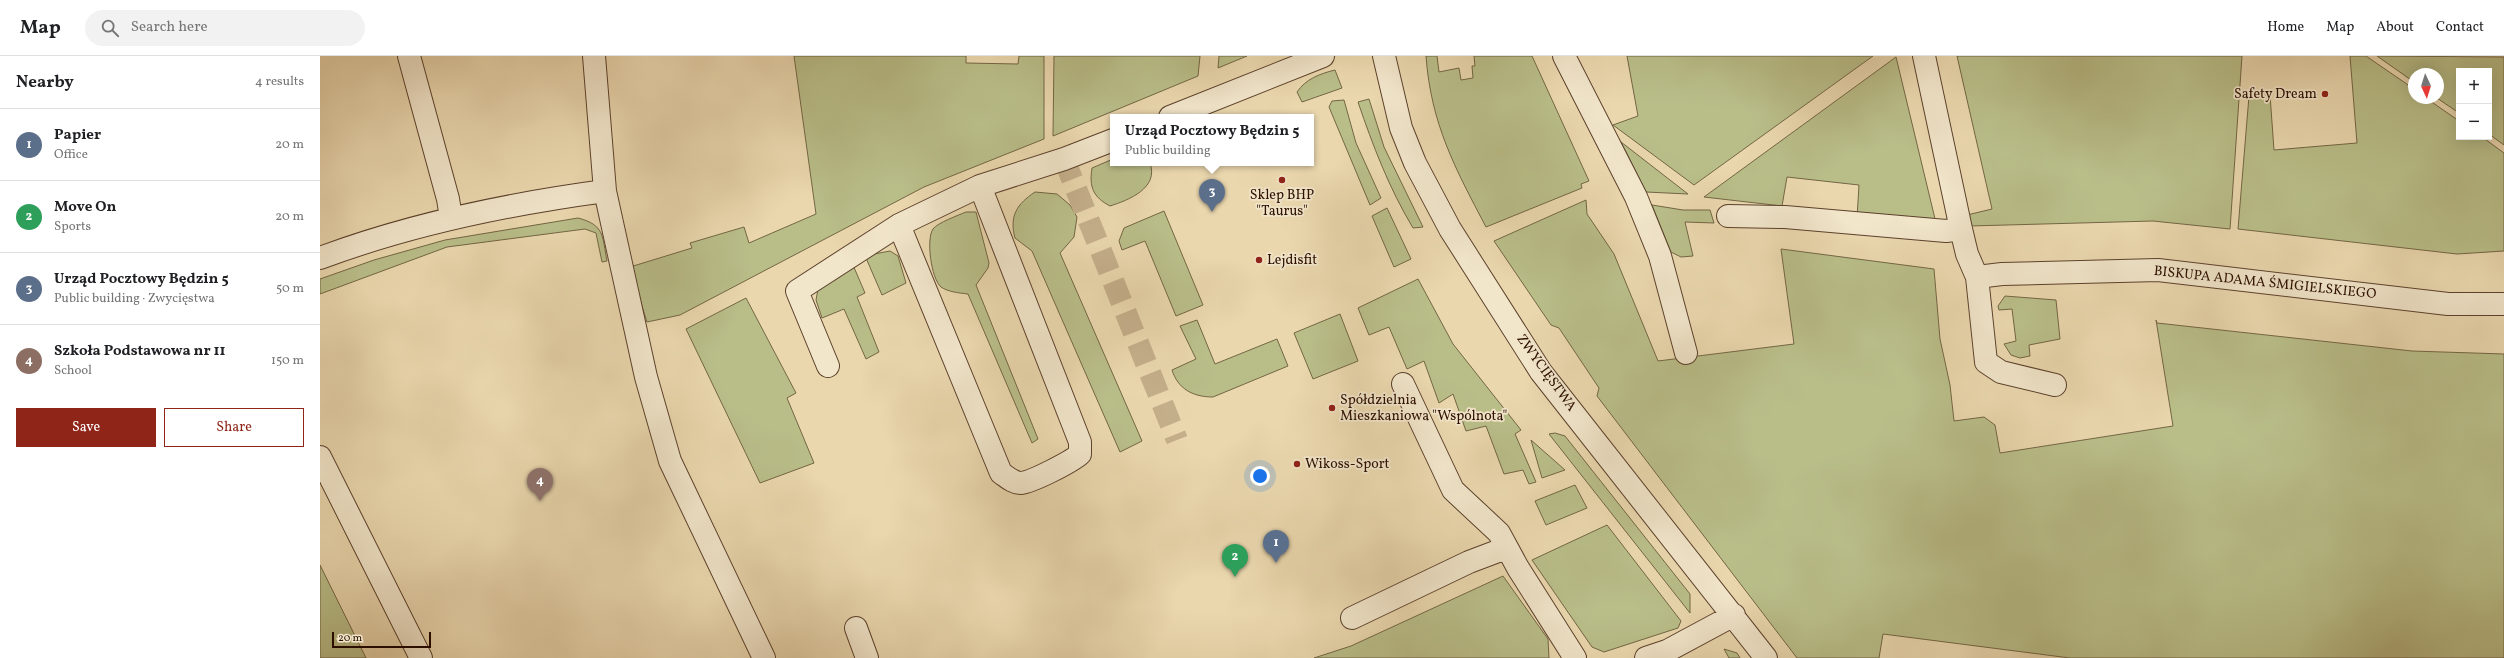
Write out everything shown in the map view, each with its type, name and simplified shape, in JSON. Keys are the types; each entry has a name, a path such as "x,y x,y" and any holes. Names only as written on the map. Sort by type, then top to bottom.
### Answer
{"street":[{"path":"409,56 448,199 451,218"},
{"path":"594,56 605,191 646,377 670,461 764,658"},
{"path":"1178,114 1323,56"},
{"name":"ZWYCIĘSTWA","path":"1384,56 1401,128 1415,163 1450,229 1541,372 1734,615 1766,658"},
{"path":"1564,56 1636,197 1660,256 1686,353"},
{"path":"1924,56 1961,229 1967,254 1977,277 1986,362 2001,372 2056,385"},
{"path":"828,366 797,291 899,225 980,186 1064,159 1110,141"},
{"path":"899,225 1001,473 1011,481 1021,483 1071,462 1080,454 1080,442 980,186"},
{"path":"320,258 364,242 451,218 605,191"},
{"path":"1728,216 1785,217 1946,231 1961,229"},
{"name":"BISKUPA ADAMA ŚMIGIELSKIEGO","path":"1977,277 2002,274 2158,270 2448,304 2504,304"},
{"path":"1403,384 1453,490 1499,533 1506,548 1575,658"},
{"path":"320,457 421,658"},
{"path":"1352,618 1469,562 1506,548"},
{"path":"1646,658 1666,651 1734,615"},
{"path":"856,628 867,658"}],"green space":[{"path":"794,56 966,56 966,63 1018,64 1019,56 1044,56 1044,139 924,187 680,315 647,322 630,267 692,248 690,243 744,227 749,243 816,214"},
{"path":"1054,56 1200,56 1198,76 1053,136"},
{"path":"1219,56 1247,56 1218,68"},
{"path":"1426,56 1437,56 1439,72 1459,68 1461,80 1473,78 1472,66 1475,66 1474,56 1532,56 1589,181 1581,184 1582,188 1486,227 1464,185 1446,145 1433,103"},
{"path":"1627,56 1873,56 1694,185 1613,125 1638,116"},
{"path":"1957,56 2242,56 2230,229 2153,221 1970,226 1967,215 1992,209"},
{"path":"2350,56 2366,56 2408,85 2408,104 2435,104 2456,119 2456,140 2486,140 2504,153 2504,251 2457,254 2238,229 2249,96 2270,95 2274,150 2357,143"},
{"path":"2377,56 2504,57 2504,145 2492,136 2492,68 2456,68 2456,111 2444,103 2444,68 2408,68 2408,78"},
{"path":"1896,57 1936,223 1857,218 1859,185 1787,177 1782,206 1704,197"},
{"path":"1335,70 1342,88 1302,102 1297,92 1304,84 1318,75"},
{"path":"1369,99 1384,147 1423,227 1413,228 1396,198 1382,166 1358,102"},
{"path":"1344,100 1356,143 1381,198 1370,205 1329,107 1332,101"},
{"path":"1621,142 1688,194 1646,192"},
{"path":"1110,160 1110,166 1151,166 1152,172 1146,186 1140,192 1126,200 1110,206 1104,203 1094,191 1091,181 1092,168"},
{"path":"1035,192 1057,194 1070,205 1077,217 1074,237 1060,253 1142,441 1120,452 1032,251 1015,238 1013,223 1016,211 1023,201"},
{"path":"1586,200 1587,214 1614,254 1658,361 1794,344 1781,249 1934,269 1940,339 1950,385 1954,421 1984,417 1995,425 2000,453 2173,426 2156,320 2157,323 2412,351 2504,354 2504,658 2070,658 1883,634 1879,658 1797,658 1597,396 1599,388 1559,328 1551,325 1494,241"},
{"path":"1652,205 1683,210 1710,210 1714,223 1685,222 1693,256 1681,257 1671,252"},
{"path":"1387,208 1411,259 1394,267 1372,216"},
{"path":"1164,211 1203,305 1176,316 1145,241 1122,250 1119,241 1124,228"},
{"path":"966,212 976,212 989,263 988,268 976,285 1038,439 1032,443 968,294 954,292 941,287 937,282 932,267 930,241 933,229 943,222"},
{"path":"578,218 593,224 598,228 603,238 607,261 602,262 596,233 585,229 447,247 320,294 320,279 374,260 445,240"},
{"path":"890,251 898,256 906,283 882,295 866,258 874,254"},
{"path":"853,265 865,293 857,297 879,352 866,359 844,309 822,318 816,300 818,289"},
{"path":"1418,279 1453,344 1521,430 1515,434 1536,482 1529,484 1523,470 1504,474 1486,426 1466,431 1453,394 1439,403 1424,361 1407,369 1389,327 1369,335 1358,308"},
{"path":"2005,296 2056,300 2060,339 2029,345 2030,356 2020,358 2011,355 2004,344 2016,341 2012,309 1999,310 1998,306"},
{"path":"746,298 796,393 787,398 814,463 760,483 686,329"},
{"path":"1340,314 1358,361 1313,379 1294,333"},
{"path":"1197,320 1215,364 1277,339 1288,366 1213,397 1206,397 1187,391 1178,382 1172,370 1196,359 1180,326"},
{"path":"1555,433 1565,436 1690,594 1690,613 1549,434"},
{"path":"1531,440 1565,470 1542,478"},
{"path":"1575,485 1587,508 1546,525 1535,501"},
{"path":"1607,525 1681,621 1678,628 1604,652 1592,647 1532,560"},
{"path":"320,565 366,658 320,658"},
{"path":"1503,576 1548,639 1549,658 1314,658 1351,646"},
{"path":"1724,649 1737,653 1740,658 1729,658"}],"tunnel":[{"path":"1064,159 1177,440"}],"place":[{"name":"Safety Dream","path":"2325,94"},
{"name":"Sklep BHP \"Taurus\"","path":"1282,180"},
{"name":"Urząd Pocztowy Będzin 5","path":"1212,212"},
{"name":"Lejdisfit","path":"1259,260"},
{"name":"Spółdzielnia Mieszkaniowa \"Wspólnota\"","path":"1332,408"},
{"name":"Wikoss-Sport","path":"1297,464"},
{"name":"Szkoła Podstawowa nr 11","path":"540,501"},
{"name":"Papier","path":"1276,563"},
{"name":"Move On","path":"1235,577"}]}
